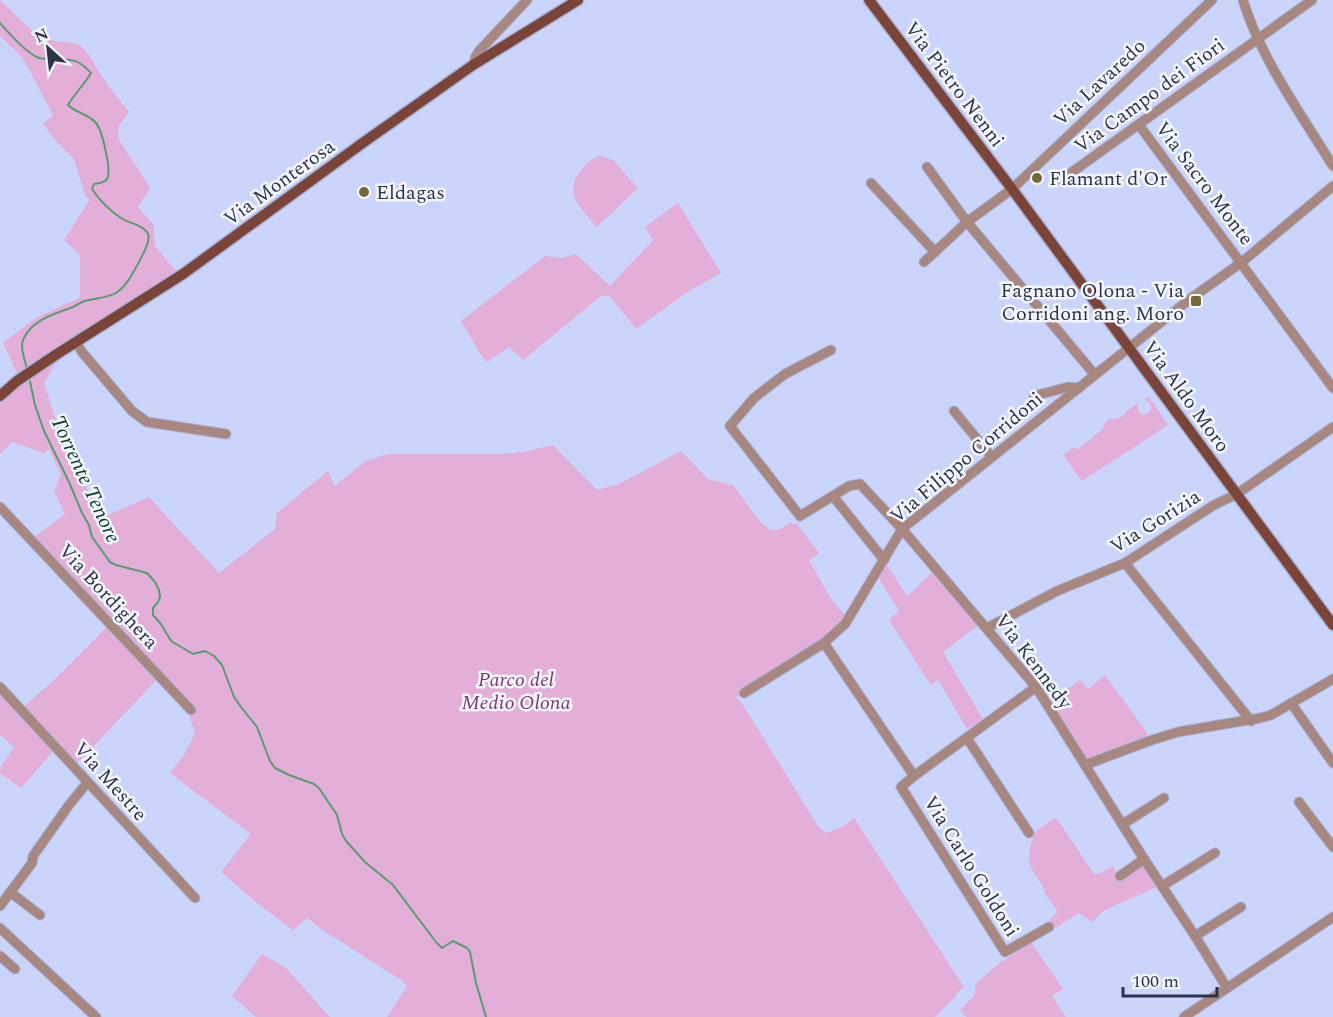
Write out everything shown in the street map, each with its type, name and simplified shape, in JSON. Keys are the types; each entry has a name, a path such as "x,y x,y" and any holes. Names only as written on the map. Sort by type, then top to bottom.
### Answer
{"main road":[{"name":"Via Monterosa","path":"1,393 39,366 183,274 473,65 578,0"},
{"name":"Via Pietro Nenni","path":"869,0 1012,189"},
{"name":"Via Aldo Moro","path":"1012,189 1333,625"}],"street":[{"path":"473,65 480,50 527,0"},
{"name":"Via Lavaredo","path":"924,262 967,222 1012,189 1212,0"},
{"path":"1243,0 1258,39 1277,75 1333,166"},
{"name":"Via Campo dei Fiori","path":"1061,180 1312,0"},
{"name":"Via Sacro Monte","path":"1139,125 1333,388"},
{"path":"927,168 967,222 1095,375"},
{"path":"871,183 935,252"},
{"name":"Via Filippo Corridoni","path":"744,693 824,643 845,624 902,529 1190,299 1242,262 1333,186"},
{"path":"76,342 132,411 147,422 226,434"},
{"path":"831,350 816,360 785,374 754,398 730,426 800,516 833,496 884,560"},
{"name":"Via Filippo Corridoni","path":"1034,396 1068,387 1079,388"},
{"path":"954,411 992,457"},
{"name":"Via Gorizia","path":"987,628 1057,591 1125,563 1214,505 1237,494 1333,428"},
{"name":"Via Kennedy","path":"833,496 849,486 860,484 902,529 1036,687 1227,988"},
{"name":"Via Bordighera","path":"0,507 191,710"},
{"path":"1125,563 1251,721"},
{"path":"824,643 914,776 1036,687"},
{"path":"1085,765 1178,732 1251,721 1271,715 1333,680"},
{"name":"Via Mestre","path":"0,687 195,898"},
{"path":"1291,703 1333,763"},
{"path":"967,738 1029,833"},
{"name":"Via Carlo Goldoni","path":"914,776 901,787 1005,952 1049,927"},
{"path":"0,906 32,863 33,856 69,805 87,783"},
{"path":"1123,824 1164,798"},
{"path":"1299,802 1333,848"},
{"path":"1162,886 1215,854"},
{"path":"1120,876 1144,859"},
{"path":"10,892 40,915"},
{"path":"1195,936 1241,907"},
{"path":"1184,1017 1333,917"},
{"path":"0,928 96,1017"},
{"path":"0,957 15,969"}],"green space":[{"path":"0,0 39,35 50,40 81,46 129,111 119,125 118,138 150,188 138,207 154,225 155,246 176,271 18,375 3,343 36,318 80,298 80,255 64,240 89,201 74,159 43,124 53,115 23,58 0,36"},
{"path":"601,156 613,160 638,188 597,227 580,207 573,186 586,164"},
{"path":"678,203 721,273 689,291 636,329 610,296 601,296 523,360 509,347 487,362 481,355 461,321 545,256 562,258 576,254 610,286 653,240 645,227"},
{"name":"Parco del Medio Olona","path":"58,359 44,383 68,458 100,510 106,516 149,497 219,573 275,529 277,513 328,471 335,486 364,462 387,454 497,454 523,452 553,445 597,490 619,484 681,451 708,479 733,485 761,523 770,530 779,530 791,522 793,525 796,523 819,553 809,561 832,600 847,618 826,638 736,697 818,826 826,833 842,827 854,818 964,987 935,1017 387,1017 407,986 401,980 307,918 293,930 221,872 251,834 170,773 184,755 195,733 178,689 162,674 70,771 53,751 21,788 0,773 0,768 14,747 0,735 0,692 19,711 109,625 67,586 29,541 65,514 54,491 61,475 49,449 44,453 12,442 0,454 0,402 26,379"},
{"path":"1149,397 1168,425 1082,481 1063,455 1074,447 1077,450 1103,429 1106,422 1110,419 1118,419 1137,403 1139,412 1143,415 1150,412 1150,403 1144,399"},
{"path":"887,565 907,596 934,571 979,625 943,652 983,719 967,729 938,680 931,685 889,620 899,611 878,577"},
{"path":"1105,675 1148,734 1086,758 1051,701 1080,680 1088,689"},
{"path":"1054,818 1057,819 1094,874 1113,866 1120,880 1142,864 1156,887 1103,911 1093,922 1078,913 1056,928 1049,920 1057,913 1056,909 1029,862 1034,833"},
{"path":"1031,942 1063,989 1052,996 1066,1017 966,1017 960,1010 974,996 976,983"},
{"path":"262,954 286,968 330,1017 256,1017 232,996"}],"waterway":[{"name":"Torrente Tenore","path":"0,23 28,52 42,59 74,61 91,73 68,105 96,123 103,142 108,175 106,180 94,184 92,189 113,212 124,220 143,228 149,237 135,269 120,290 112,295 84,301 33,326 22,345 27,369"},
{"name":"Torrente Tenore","path":"29,377 44,431 89,525 92,537 110,562 147,573 155,582 160,597 153,608 153,615 171,641 193,654 205,651 214,656 222,665 234,697 257,727 275,768 319,788 337,815 346,841 365,862 393,885 442,948 453,941 467,948 470,952 486,1017"}],"place":[{"name":"Flamant d'Or","path":"1037,178"},
{"name":"Eldagas","path":"364,192"},
{"name":"Fagnano Olona - Via Corridoni ang. Moro","path":"1196,301"}]}
